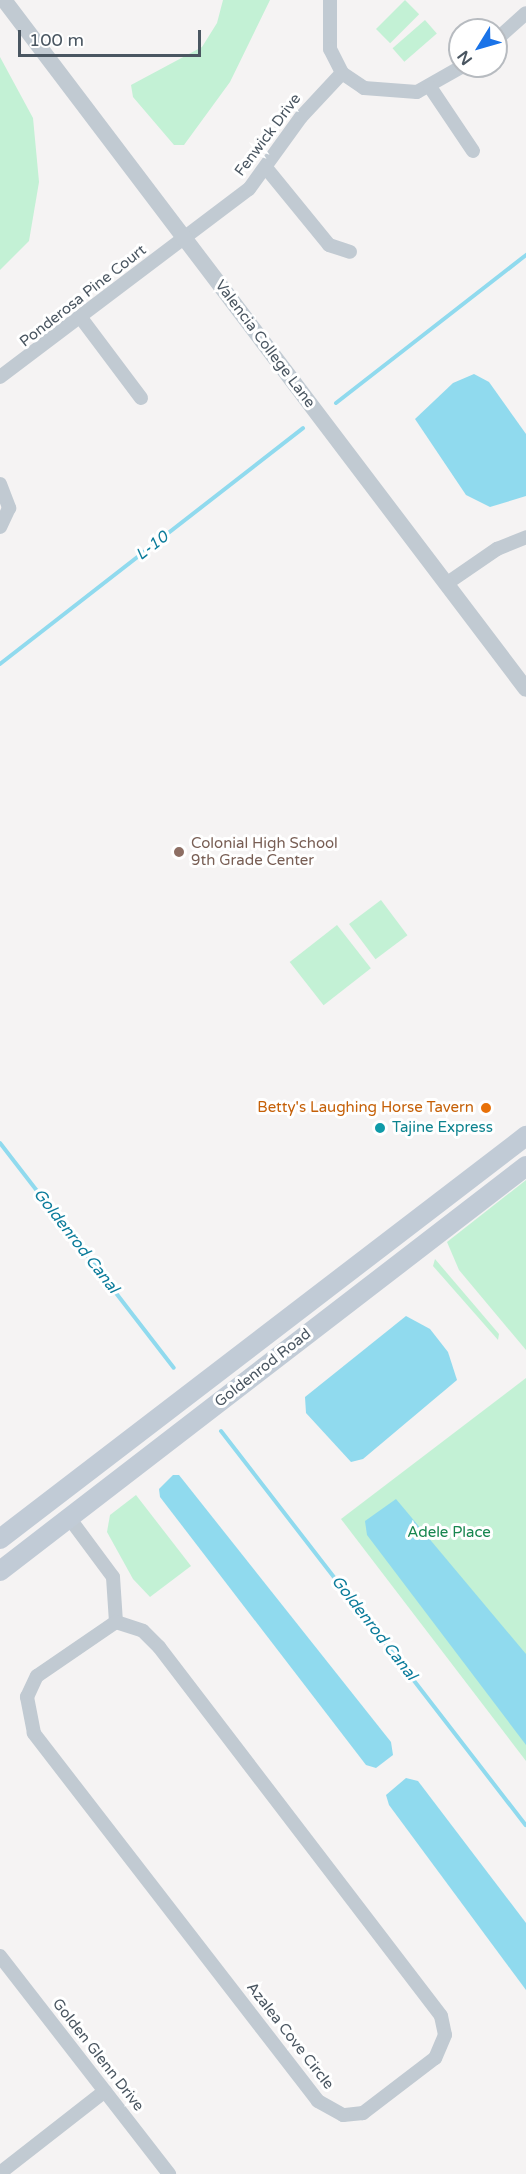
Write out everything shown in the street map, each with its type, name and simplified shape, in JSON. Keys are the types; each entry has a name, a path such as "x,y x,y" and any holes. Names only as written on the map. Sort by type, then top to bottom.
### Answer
{"main road":[{"name":"Goldenrod Road","path":"0,1539 526,1136"},
{"name":"Goldenrod Road","path":"0,1571 526,1166"},
{"path":"397,1264 405,1228"},
{"path":"70,1519 88,1472"},
{"path":"41,1540 51,1499"}],"street":[{"name":"Valencia College Lane","path":"4,0 526,689"},
{"path":"330,0 330,50 342,73 382,93 430,87 448,76"},
{"path":"508,29 526,13"},
{"name":"Fenwick Drive","path":"185,238 249,189 267,168 301,117 342,73"},
{"path":"430,87 473,151"},
{"path":"267,168 328,245 350,252"},
{"name":"Ponderosa Pine Court","path":"0,377 185,238"},
{"path":"81,318 141,398"},
{"path":"0,484 9,508 0,527"},
{"path":"446,584 497,549 526,537"},
{"path":"70,1519 113,1577 116,1622"},
{"name":"Azalea Cove Circle","path":"116,1622 143,1631 159,1647 441,2016 445,2035 435,2058 363,2113 343,2115 318,2101 34,1733 27,1698 37,1676 116,1622"},
{"name":"Golden Glenn Drive","path":"0,1956 169,2174"},
{"path":"0,2173 105,2091"}],"green space":[{"path":"223,0 270,0 230,82 184,145 174,145 133,97 131,85 202,47 217,23"},
{"path":"405,0 419,14 390,43 376,29"},
{"path":"425,20 437,34 404,62 393,48"},
{"path":"0,57 33,118 39,182 29,241 0,270"},
{"path":"381,900 407,935 376,959 349,924"},
{"path":"337,925 371,968 324,1005 290,962"},
{"path":"526,1180 526,1350 459,1270 447,1242"},
{"path":"435,1259 499,1334 498,1340 433,1266"},
{"name":"Adele Place","path":"526,1378 526,1761 341,1519"},
{"path":"136,1495 191,1566 150,1597 133,1579 107,1532 110,1515"}],"water":[{"path":"474,374 489,382 526,434 526,496 490,507 466,495 415,419 453,383"},
{"path":"406,1316 430,1329 448,1352 457,1380 363,1459 351,1462 306,1413 305,1397"},
{"path":"173,1475 179,1475 391,1742 393,1755 376,1768 366,1765 160,1497 159,1489"},
{"path":"396,1499 526,1654 526,1745 367,1535 365,1521"},
{"path":"406,1778 418,1781 526,1923 526,1990 389,1805 386,1795"}],"waterway":[{"name":"L-10","path":"336,403 526,255"},
{"name":"L-10","path":"0,664 303,428"},
{"name":"Goldenrod Canal","path":"0,1143 174,1368"},
{"name":"Goldenrod Canal","path":"221,1431 526,1825"}],"place":[{"name":"Colonial High School 9th Grade Center","path":"179,852"},
{"name":"Betty's Laughing Horse Tavern","path":"486,1108"},
{"name":"Tajine Express","path":"380,1128"}]}
